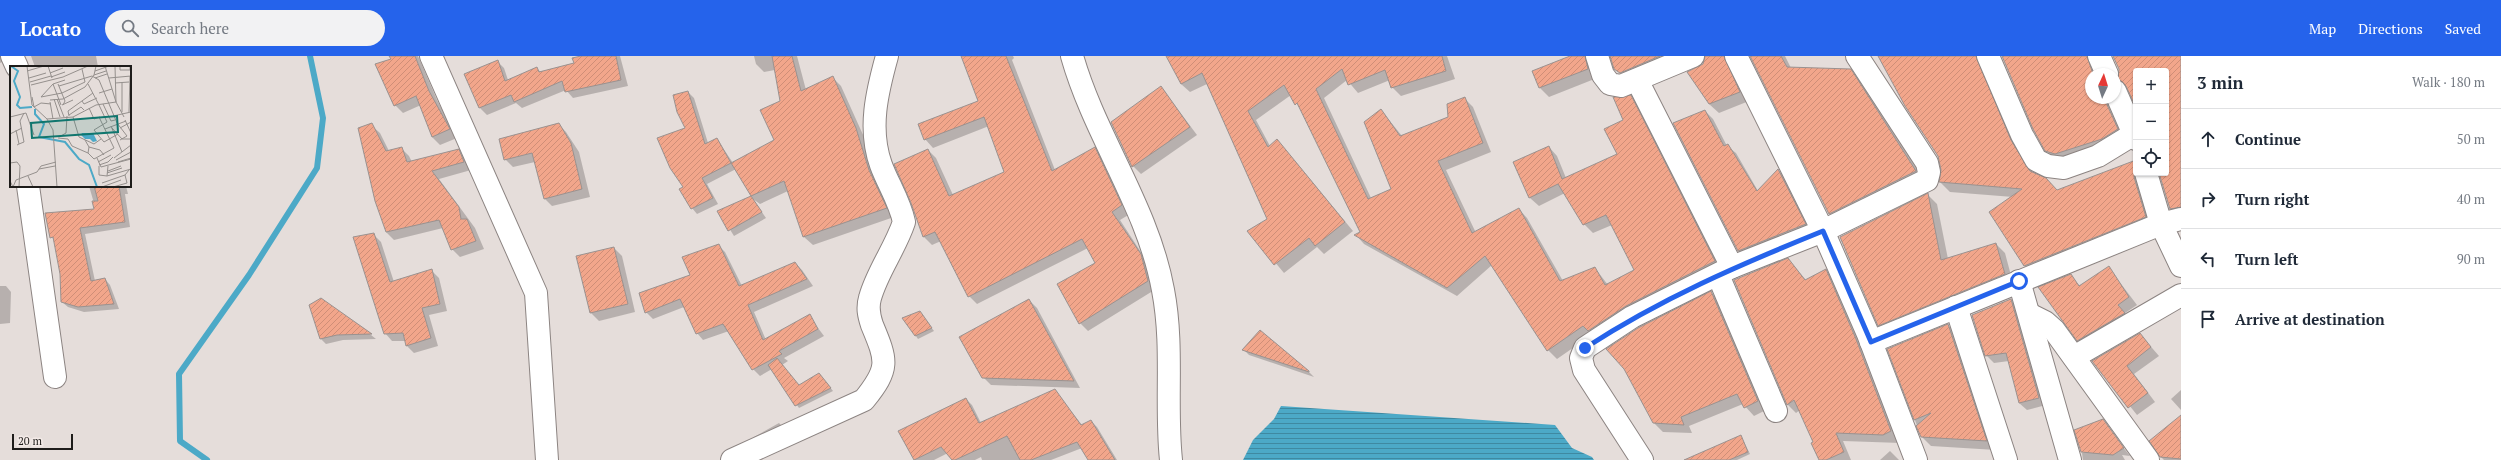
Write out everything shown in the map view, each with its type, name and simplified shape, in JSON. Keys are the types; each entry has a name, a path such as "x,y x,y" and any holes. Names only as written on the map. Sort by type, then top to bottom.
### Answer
{"street":[{"path":"12,56 17,66"},
{"path":"431,56 536,293 547,460"},
{"path":"732,460 864,400 876,385 885,364 885,356 868,314 869,299 904,222 881,164 874,132 877,94 886,56"},
{"path":"1072,56 1080,82 1143,220 1163,290 1170,360 1167,426 1171,460"},
{"path":"1597,56 1603,75 1610,84 1622,86 1693,56"},
{"path":"1736,56 1823,231 1871,342 1916,460"},
{"path":"1642,460 1584,370 1581,358 1585,348 1632,317 1725,271 1823,231 1927,180 1929,172 1928,164 1857,56"},
{"path":"1988,56 2022,135 2036,160 2048,166 2064,168 2098,156 2133,137"},
{"path":"2099,56 2104,68"},
{"path":"1637,80 1725,271 1776,411"},
{"path":"2121,104 2133,132"},
{"path":"2148,176 2171,222 2181,266"},
{"path":"28,187 55,377"},
{"path":"1871,342 2019,281 2171,222"},
{"path":"2019,281 2070,460"},
{"path":"2074,357 2181,295"},
{"path":"1956,307 2006,460"},
{"path":"2029,314 2045,322 2054,330 2148,460"}],"water":[{"path":"1281,406 1555,425 1572,448 1592,457 1594,460 1243,460 1253,440 1274,419"}],"building":[{"path":"389,56 415,56 429,91 450,129 432,137 416,96 394,106 375,64 391,59"},
{"path":"581,56 616,56 621,80 565,92 562,81 514,102 511,95 479,108 464,74 498,60 505,81 537,67 539,72 574,63 572,58"},
{"path":"772,56 792,56 801,91 833,76 856,128 869,170 887,208 803,237 784,181 751,196 731,163 774,140 760,110 780,101"},
{"path":"961,56 1006,56 1052,171 1095,147 1122,205 1112,212 1141,254 1148,281 1079,324 1057,284 1095,263 1082,239 968,297 935,232 923,237 911,203 894,164 928,149 949,196 1004,172 984,117 924,140 918,124 978,101"},
{"path":"1166,56 1442,56 1446,71 1391,88 1385,70 1348,85 1342,69 1316,89 1368,199 1391,189 1364,122 1381,109 1400,136 1448,117 1447,104 1465,97 1483,143 1438,161 1472,233 1519,208 1560,281 1595,267 1605,285 1634,270 1606,215 1583,225 1558,184 1529,198 1513,162 1549,146 1562,179 1617,154 1604,129 1623,120 1613,97 1631,95 1715,261 1626,306 1588,331 1583,326 1547,351 1485,256 1447,288 1354,235 1360,232 1297,103 1295,105 1284,85 1248,111 1268,147 1277,139 1345,222 1315,246 1309,238 1274,265 1247,231 1267,219 1202,73 1181,84"},
{"path":"1570,56 1585,56 1588,69 1539,88 1532,71"},
{"path":"1610,56 1660,56 1620,73 1614,69"},
{"path":"1705,56 1724,56 1740,92 1709,104 1687,72 1703,64"},
{"path":"1750,56 1781,56 1787,67 1851,69 1916,171 1829,214"},
{"path":"1878,56 1976,56 2011,140 2030,171 2046,178 2057,190 2133,161 2133,176 2146,217 2024,266 1989,212 2022,189 1939,182 1941,170 1938,156 1905,106"},
{"path":"2002,56 2087,56 2091,68 2085,68 2085,104 2107,104 2118,129 2102,139 2055,154 2045,151 2033,129"},
{"path":"2113,56 2181,56 2181,207 2170,209 2160,176 2169,176 2169,68 2133,68 2133,101 2126,86 2121,82 2121,68 2119,68"},
{"path":"1161,86 1190,127 1132,167 1111,122"},
{"path":"688,91 705,144 717,138 731,163 702,178 713,198 691,209 679,189 683,187 670,168 657,138 685,128 677,112 673,95"},
{"path":"1705,110 1724,146 1728,144 1757,191 1778,169 1806,224 1738,251 1673,123"},
{"path":"372,123 386,151 402,147 407,162 459,149 464,162 432,171 459,207 461,219 467,219 476,241 451,250 439,220 386,232 375,201 358,128"},
{"path":"559,123 571,143 582,189 544,199 532,153 504,160 499,139"},
{"path":"94,187 119,187 125,222 80,228 91,281 105,278 114,304 78,307 61,302 60,274 53,237 50,238 45,213 94,209 92,201 98,201"},
{"path":"1928,193 1941,260 1996,243 2005,274 1878,326 1840,237"},
{"path":"751,196 762,212 728,231 717,211"},
{"path":"374,233 390,282 432,269 440,304 422,308 431,338 406,346 403,333 384,334 353,237"},
{"path":"719,244 739,286 795,262 807,279 748,305 763,340 810,314 818,329 779,351 782,354 752,370 723,324 696,334 680,299 645,313 639,293 690,275 682,257"},
{"path":"614,247 628,304 590,313 576,256"},
{"path":"1788,258 1805,280 1826,269 1856,339 1891,431 1883,435 1836,433 1844,452 1826,460 1819,460 1811,443 1813,442 1794,400 1787,405 1734,280"},
{"path":"2109,266 2129,297 2118,305 2125,313 2077,341 2038,287 2071,274 2079,286"},
{"path":"1711,291 1758,401 1744,408 1737,394 1681,417 1684,425 1653,423 1624,369 1606,349 1638,328"},
{"path":"321,298 372,334 337,335 320,339 309,305"},
{"path":"1029,299 1074,381 982,378 959,337"},
{"path":"2011,299 2039,398 2019,403 2006,353 1985,356 1972,315"},
{"path":"920,311 932,328 915,336 902,318"},
{"path":"1948,324 1987,441 1921,437 1916,426 1931,413 1914,420 1887,349"},
{"path":"1260,330 1309,371 1309,372 1242,350"},
{"path":"2140,333 2151,347 2127,366 2148,393 2128,408 2092,361"},
{"path":"777,358 799,385 819,373 831,388 795,406 768,365"},
{"path":"1055,389 1081,425 1091,420 1115,460 1088,460 1077,442 1031,460 1020,460 1007,436 955,460 952,460 941,447 914,460 898,431 966,398 979,423"},
{"path":"2181,415 2181,459 2160,457 2149,441"},
{"path":"2103,419 2124,448 2113,455 2081,452 2074,430"},
{"path":"1741,435 1748,452 1729,460 1684,460"}],"waterway":[{"path":"207,460 180,441 179,374 249,275 317,168 323,118 310,56"}],"route":[{"path":"1585,348 1632,317 1732,268 1823,231 1871,342 2019,281"}]}
